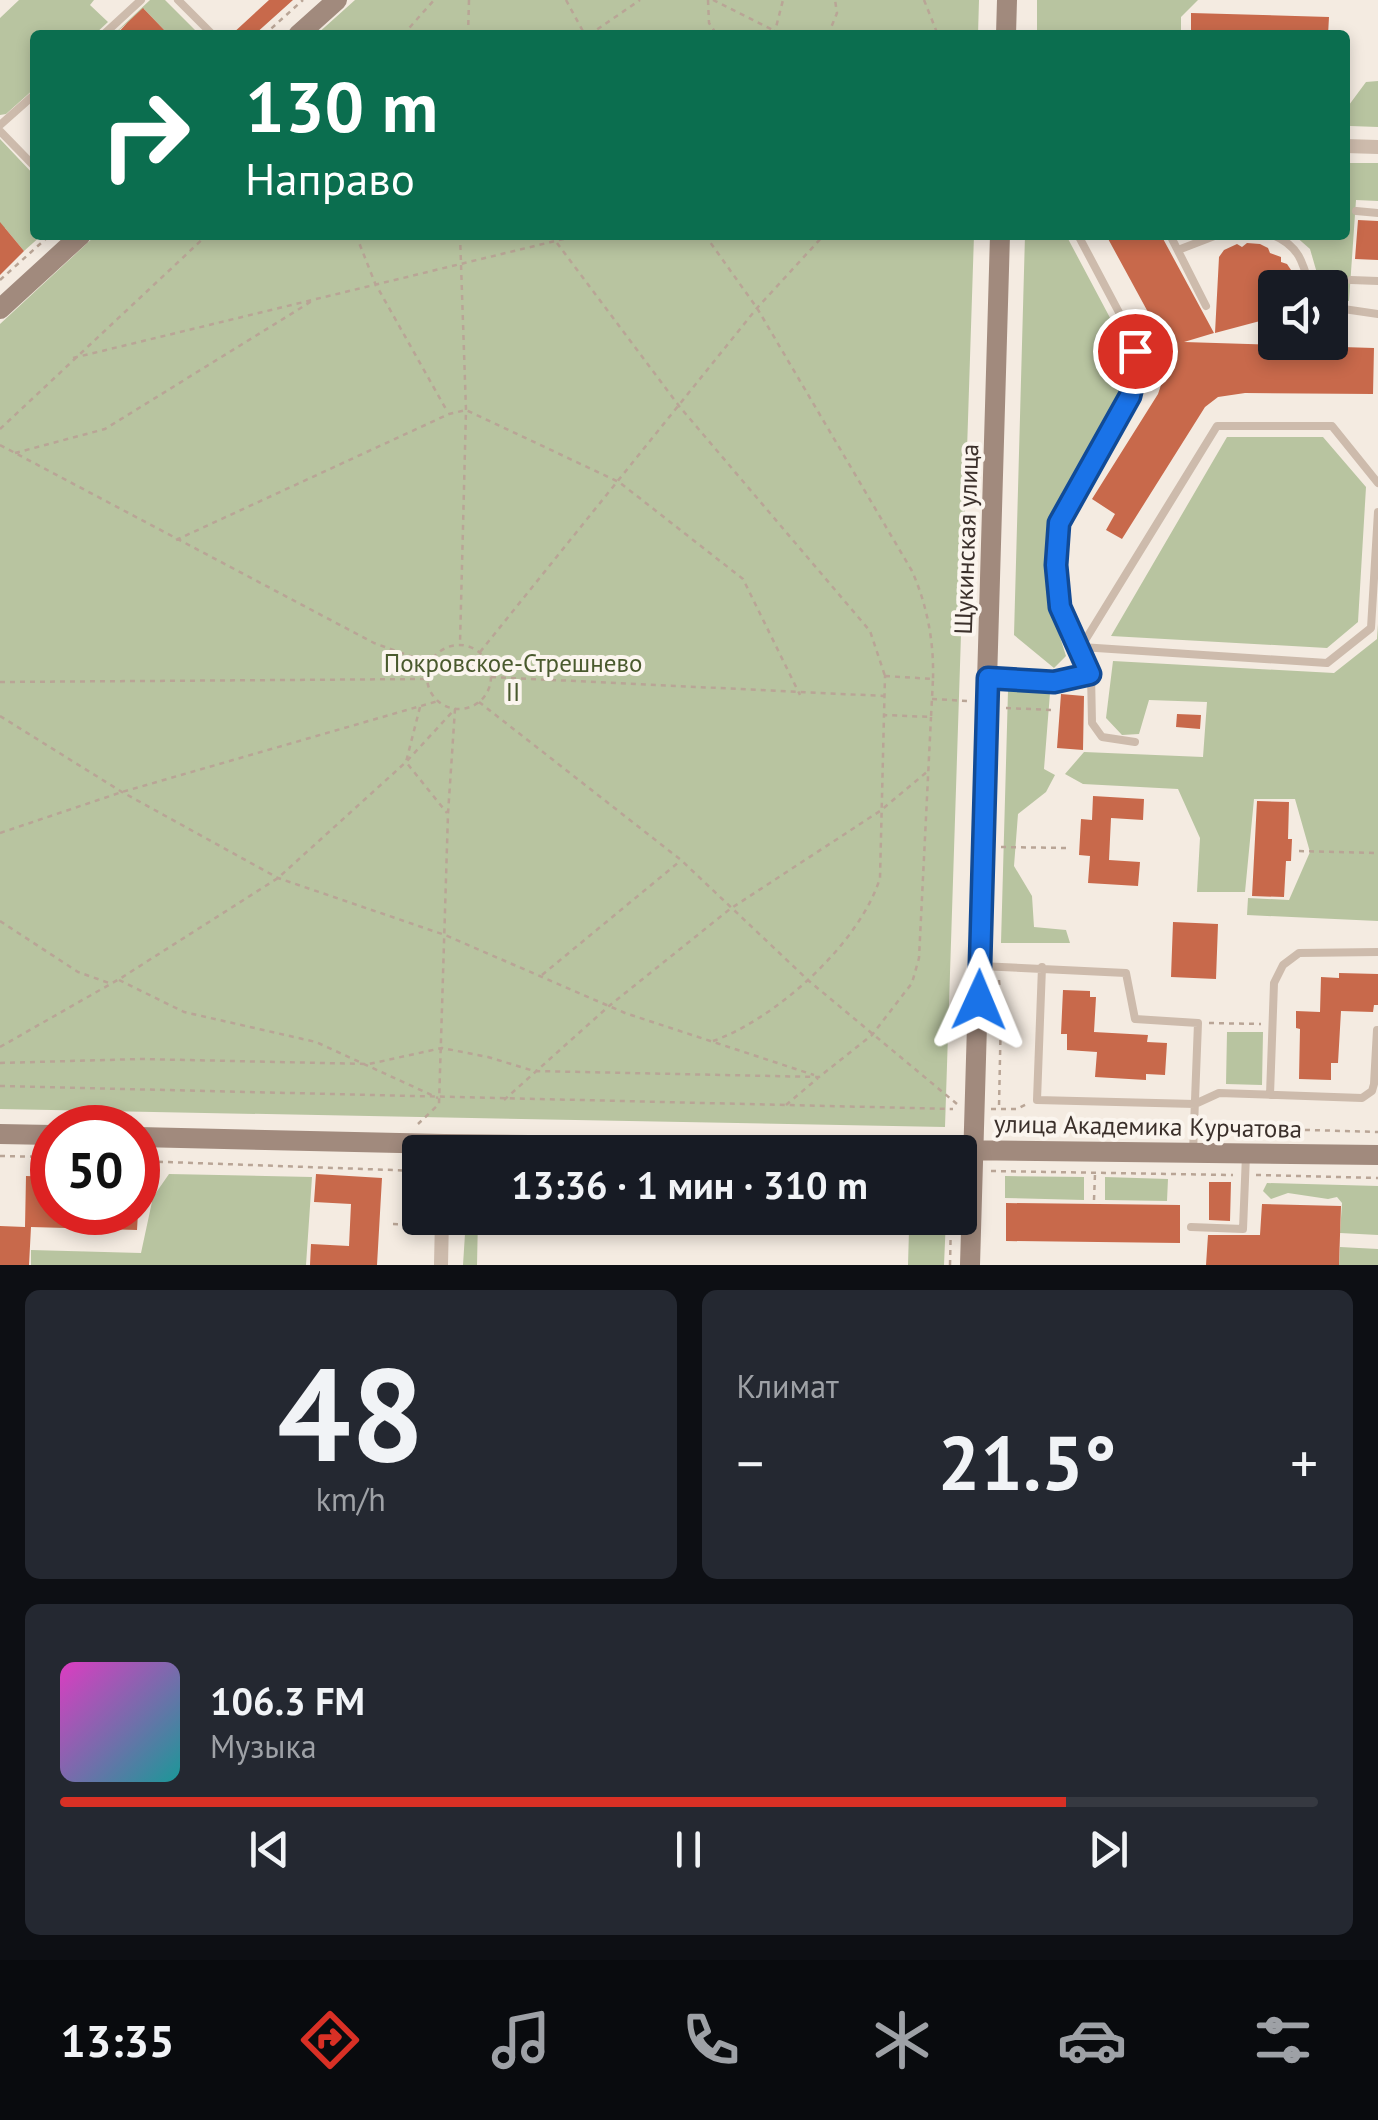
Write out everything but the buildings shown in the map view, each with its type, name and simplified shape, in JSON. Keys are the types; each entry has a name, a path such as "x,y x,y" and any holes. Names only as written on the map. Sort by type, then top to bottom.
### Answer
{"main road":[{"path":"303,30 336,0"},
{"path":"1006,30 1007,0"},
{"path":"0,310 76,240"},
{"name":"Щукинская улица","path":"975,1135 1000,240"},
{"path":"0,1134 30,1135"},
{"name":"улица Академика Курчатова","path":"160,1137 402,1143"},
{"name":"улица Академика Курчатова","path":"977,1160 1193,1152 1378,1155"},
{"name":"Щукинская улица","path":"970,1265 971,1235"}],"street":[{"path":"1350,146 1378,147"},
{"path":"438,1235 441,1265"}],"lane":[{"path":"109,30 142,0"},
{"path":"178,0 207,30"},
{"path":"30,99 0,128 30,161"},
{"path":"1356,212 1378,213"},
{"path":"1081,240 1131,336 1134,379 1130,396 1059,523 1056,565 1060,607 1090,674 1092,723 1102,737 1135,742"},
{"path":"1173,240 1206,306"},
{"path":"1178,250 1204,240"},
{"path":"1286,240 1302,256 1306,270"},
{"path":"1351,280 1378,281"},
{"path":"1348,310 1378,314"},
{"path":"1081,647 1216,426 1332,426 1378,484"},
{"path":"1081,647 1327,663 1371,628 1378,512"},
{"path":"988,678 1054,682 1090,674"},
{"path":"1270,1095 1274,983 1283,966 1299,953 1378,952"},
{"path":"980,966 1126,973 1135,1019 1198,1023 1193,1152"},
{"path":"1042,967 1037,1100 1194,1104 1219,1093 1362,1098 1374,1084 1377,1030"},
{"path":"1368,1095 1378,1106"},
{"path":"1191,1227 1242,1229 1246,1153"}],"path":[{"path":"270,30 303,0"},
{"path":"407,30 434,0"},
{"path":"468,30 469,0"},
{"path":"566,0 584,30"},
{"path":"595,30 640,0"},
{"path":"714,30 709,23 710,0 768,30"},
{"path":"775,30 783,0"},
{"path":"830,30 838,13 835,0"},
{"path":"924,0 936,30"},
{"path":"0,280 44,240"},
{"path":"0,428 202,240"},
{"path":"358,240 375,283 449,414"},
{"path":"460,240 466,410 460,644"},
{"path":"73,358 459,265 542,240"},
{"path":"554,240 678,406 870,632 885,676 880,878 873,899 809,982 760,1017 712,1042"},
{"path":"709,240 758,308 912,570 922,594 934,652 919,958 912,984 872,1035 785,1106"},
{"path":"480,652 758,308 819,240"},
{"path":"15,453 106,429 318,298"},
{"path":"176,540 449,414 466,410 619,482 743,578 800,695"},
{"path":"0,445 374,643 430,663"},
{"path":"0,1047 118,979 278,878 406,762 455,709 479,702 490,686 486,660 480,652 460,644 441,649 430,663 427,679 438,701 455,709"},
{"path":"885,676 933,679"},
{"path":"491,677 800,695 884,696"},
{"path":"0,682 427,679"},
{"path":"932,700 975,701"},
{"path":"0,833 122,792 438,701"},
{"path":"0,1086 962,1108 809,982 680,860 479,702"},
{"path":"406,762 420,706"},
{"path":"1000,708 1052,710"},
{"path":"416,1135 417,1126 439,1104 440,1098 455,709"},
{"path":"884,715 931,717"},
{"path":"0,716 122,792 278,878 445,935 610,1006 819,1077"},
{"path":"406,762 448,814"},
{"path":"504,1100 610,1006 730,909 880,810 929,770"},
{"path":"995,847 1067,848"},
{"path":"1298,851 1378,853"},
{"path":"541,976 680,860"},
{"path":"0,921 78,972 111,983"},
{"path":"118,979 184,1012 316,1042 440,1098"},
{"path":"1198,1023 1272,1024"},
{"path":"0,1063 141,1059 369,1064 442,1048 534,1071 819,1077"},
{"path":"999,1108 1018,1109 1037,1100"},
{"path":"1194,1126 1378,1132"},
{"path":"0,1156 30,1157"},
{"path":"977,1160 1094,1172 1378,1178"},
{"path":"160,1161 402,1169"},
{"path":"1094,1172 1094,1200"},
{"path":"392,1224 402,1223"},
{"path":"950,1265 951,1235"}],"green space":[{"path":"19,0 94,0 90,5 108,22 99,30 30,30 30,92 0,115 0,18"},
{"path":"150,0 165,0 195,30 164,30 144,9 118,30"},
{"path":"355,0 979,0 978,30 322,30"},
{"path":"1037,0 1198,0 1181,17 1181,30 1037,30"},
{"path":"1378,81 1378,127 1350,126 1350,104 1366,82"},
{"path":"0,139 30,171 30,240 36,240 24,251 5,228 0,234"},
{"path":"1350,163 1378,163 1378,201 1356,200 1349,301 1348,270 1316,270 1310,249 1300,240 1350,240"},
{"name":"Покровское-Стрешнево II","path":"91,240 974,240 945,1127 160,1112 160,1105 30,1105 30,1110 0,1109 0,324"},
{"path":"1025,240 1069,240 1125,346 1122,396 1052,521 1046,569 1053,615 1066,656 1054,668 1014,635"},
{"path":"1227,437 1323,437 1366,487 1358,622 1327,648 1111,636"},
{"path":"1378,624 1378,921 1247,915 1248,898 1289,900 1310,852 1295,799 1254,799 1245,892 1197,892 1200,838 1178,789 1083,784 1065,774 1084,752 1203,757 1207,702 1149,700 1139,734 1122,735 1106,718 1113,661 1334,673 1377,639"},
{"path":"1008,691 1050,693 1044,769 1055,775 1046,792 1018,814 1014,866 1032,896 1034,927 1066,930 1070,943 1001,943"},
{"path":"1227,1032 1263,1032 1262,1085 1226,1084"},
{"path":"169,1174 312,1177 306,1265 31,1265 31,1250 141,1253 145,1235 160,1235 160,1187"},
{"path":"1005,1176 1084,1177 1084,1200 1005,1198"},
{"path":"1105,1177 1168,1179 1167,1201 1105,1200"},
{"path":"1267,1183 1378,1186 1378,1235 1340,1233 1342,1203 1337,1197 1288,1193 1271,1199 1263,1191"},
{"path":"465,1235 478,1235 477,1265 463,1265"},
{"path":"909,1235 945,1235 944,1265 908,1265"},
{"path":"1340,1247 1378,1249 1378,1265 1339,1265"}],"route":[{"path":"979,1000 988,678 1054,682 1090,674 1060,607 1056,565 1059,523 1130,396 1135,351"}]}
